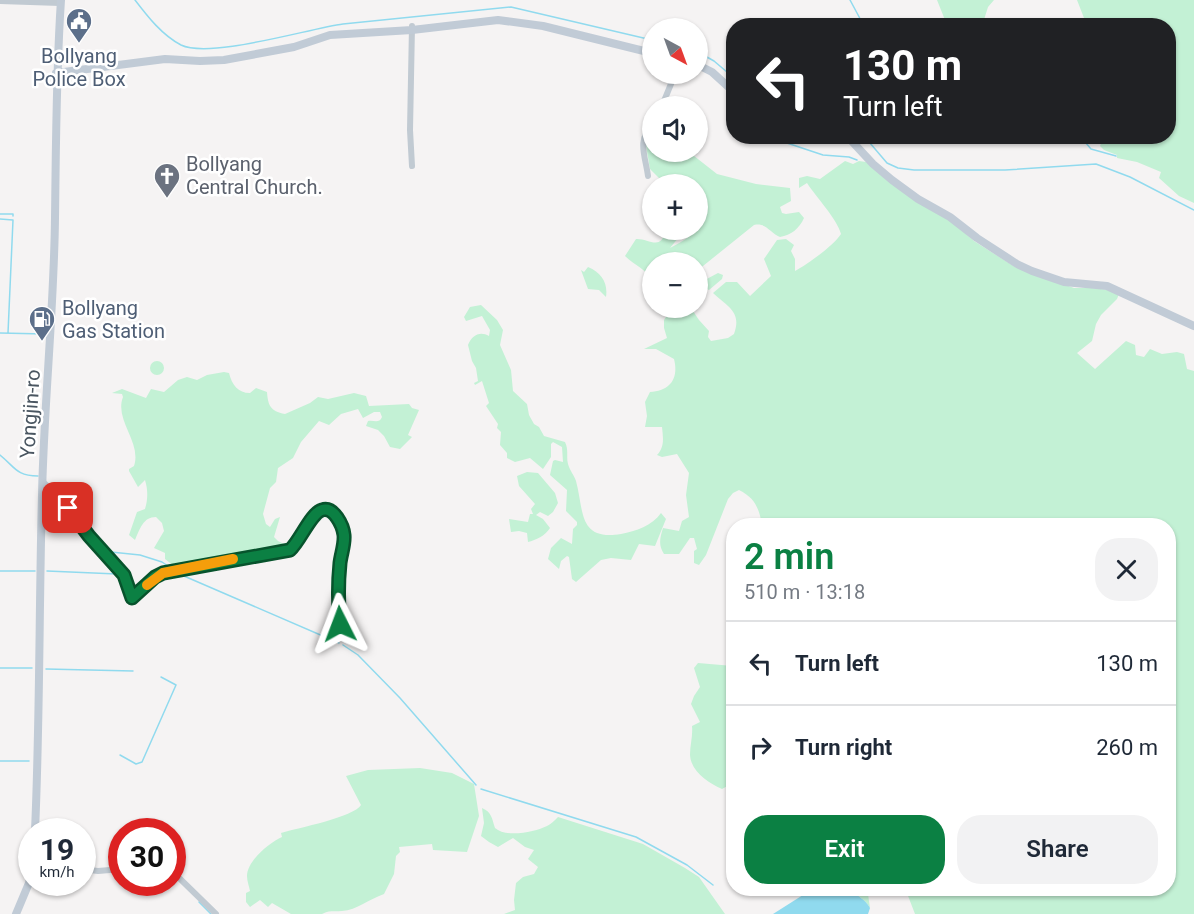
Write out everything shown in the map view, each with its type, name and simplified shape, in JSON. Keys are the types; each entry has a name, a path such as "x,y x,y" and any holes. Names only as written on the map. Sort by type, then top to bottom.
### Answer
{"street":[{"path":"0,2 61,2"},
{"name":"Yongjin-ro","path":"35,818 42,481 50,350 55,218 56,73 61,2"},
{"path":"56,73 165,59 224,60 294,47 330,35 511,21 543,26 642,51"},
{"path":"412,28 410,130 412,166"},
{"path":"708,70 726,85"},
{"path":"855,144 873,164 892,180 1017,264 1032,272 1064,282 1107,286 1194,326"},
{"path":"42,481 54,491 89,536 124,575 132,598 155,577 163,573 290,550 316,514 322,510 329,510 334,514 344,533 339,580 339,618 344,639"},
{"path":"186,885 216,914"},
{"path":"16,914 23,896"}],"green space":[{"path":"937,0 994,0 988,7 985,18 944,18"},
{"path":"1077,0 1194,0 1194,203 1179,196 1159,178 1161,172 1137,162 1117,158 1117,155 1100,146 1101,144 1176,144 1176,18 1084,18"},
{"path":"845,161 853,164 859,161 866,162 957,226 974,241 1015,267 1074,288 1109,290 1119,294 1101,315 1092,341 1077,353 1095,369 1126,341 1135,345 1136,355 1144,357 1150,349 1162,354 1177,352 1184,354 1187,369 1194,371 1194,914 915,914 908,896 1176,896 1176,518 760,518 749,496 739,490 728,499 706,555 699,565 694,563 694,551 697,549 694,538 690,538 679,554 664,554 662,551 660,541 663,528 679,531 682,521 689,517 686,495 689,473 677,454 662,457 657,455 662,445 662,427 645,427 647,416 645,402 650,392 663,389 671,383 675,366 674,359 656,349 644,349 667,338 664,328 665,318 698,318 709,331 708,337 711,341 728,338 734,334 735,315 713,293 726,282 737,282 750,296 771,276 764,259 777,240 786,239 794,245 791,251 795,259 795,271 832,244 841,234 839,228 807,183 799,188 799,178 807,176 820,179"},
{"path":"649,162 702,162 717,174 756,184 790,188 791,201 780,207 782,213 799,212 804,218 794,231 780,237 765,226 754,225 708,262 708,252 642,252 642,269 625,256 636,239 654,242 677,240 670,248 683,240 708,240 708,174 655,174 650,169"},
{"path":"588,267 603,279 606,297 599,290 588,289 581,270 584,272"},
{"path":"718,273 723,275 722,279 709,290 708,278"},
{"path":"481,305 497,320 503,330 500,345 511,370 513,391 527,404 529,415 544,436 565,442 568,464 576,481 582,513 590,528 597,533 607,535 621,534 643,527 661,513 666,519 655,546 639,544 631,560 611,558 601,560 576,582 572,579 569,557 561,561 559,569 548,559 551,548 561,538 572,544 573,529 577,525 577,522 566,511 567,490 550,475 553,461 563,462 562,447 553,442 551,444 551,457 543,469 530,458 515,462 507,458 507,453 500,445 501,432 497,428 498,424 486,406 489,403 482,381 475,385 474,383 478,381 476,368 468,345 477,335 489,336 490,330 482,316 466,321 464,317 470,307"},
{"path":"157,361 162,363 164,368 162,373 157,375 152,373 150,368 152,363"},
{"path":"229,373 234,385 242,392 250,393 256,388 267,392 271,407 285,414 318,397 328,399 354,393 366,396 369,406 409,404 412,408 419,410 408,435 412,437 400,449 390,447 378,430 366,426 368,421 381,419 380,412 374,412 363,418 358,409 341,414 329,425 319,421 301,442 293,458 278,468 276,482 270,488 263,514 266,524 270,527 275,519 280,517 274,537 286,545 285,547 174,566 165,559 165,553 154,548 164,531 162,523 156,517 145,521 135,540 129,535 137,512 145,509 147,487 145,480 138,487 129,471 134,466 135,457 132,440 122,414 123,397 122,394 112,393 122,389 146,398 151,389 164,392 178,380 187,377 197,380 207,375"},
{"path":"527,472 538,473 555,493 558,503 548,516 540,512 536,515 543,519 550,528 540,537 528,542 527,533 511,532 509,519 528,522 530,514 533,514 531,509 535,504 519,486 517,476"},
{"path":"698,663 726,665 726,787 722,789 697,772 691,761 692,726 700,722 691,704 700,687 694,668"},
{"path":"420,768 452,773 474,784 479,816 467,852 433,850 432,844 399,847 400,852 396,856 394,874 384,894 347,910 322,914 291,914 272,903 268,907 260,900 250,907 246,902 246,893 250,891 247,876 251,864 271,843 282,837 281,833 337,818 361,805 346,776 368,770"},
{"path":"482,808 490,814 495,828 506,833 535,830 548,825 558,817 643,844 699,877 725,914 504,914 515,910 516,883 523,877 534,874 538,867 528,859 534,850 525,847 513,838 498,847 481,836 484,823"},
{"path":"859,896 868,896 870,908"}],"water":[{"path":"801,896 859,896 870,908 868,914 773,914"}],"waterway":[{"path":"135,0 168,36 181,45 195,48 236,46 343,24 511,7 642,38"},
{"path":"850,0 860,18"},
{"path":"708,58 726,71"},
{"path":"790,144 823,155 849,157 857,160"},
{"path":"871,144 887,163 898,168 914,170 1005,170 1096,164 1130,177 1194,210"},
{"path":"1087,144 1091,149 1116,156"},
{"path":"0,214 13,214 13,216"},
{"path":"0,219 13,220 8,333"},
{"path":"0,333 45,334"},
{"path":"0,455 20,473 38,476"},
{"path":"89,529 111,552 140,555 162,562 171,568"},
{"path":"0,571 35,571"},
{"path":"47,571 117,574"},
{"path":"177,573 339,643"},
{"path":"343,645 358,655 400,698 476,785"},
{"path":"0,668 32,668"},
{"path":"46,669 133,671"},
{"path":"120,755 136,764 142,762 176,685 161,677"},
{"path":"0,761 29,761"},
{"path":"481,789 636,837 687,865 713,885"},
{"path":"199,902 211,914"}],"slow traffic":[{"path":"147,585 163,573 233,559"}],"place":[{"name":"Bollyang Police Box","path":"79,44"},
{"name":"Bollyang Central Church.","path":"167,199"},
{"name":"Bollyang Gas Station","path":"42,342"}],"route":[{"path":"68,508 89,536 124,575 132,598 155,577 163,573 290,550 316,514 322,510 329,510 334,514 344,533 339,580 340,624"}]}
